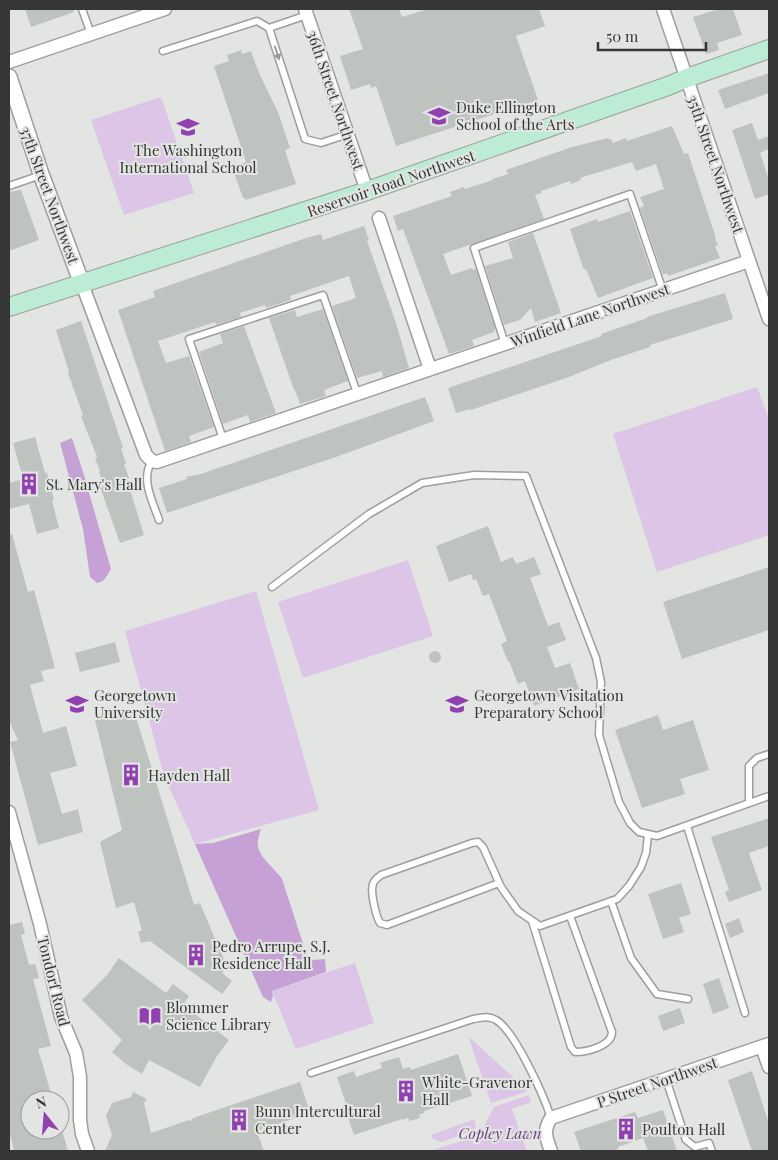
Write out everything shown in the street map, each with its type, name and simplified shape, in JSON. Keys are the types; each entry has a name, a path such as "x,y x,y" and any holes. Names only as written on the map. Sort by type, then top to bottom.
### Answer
{"main road":[{"name":"Reservoir Road Northwest","path":"9,307 367,191 769,49"}],"street":[{"path":"9,62 165,9"},
{"name":"35th Street Northwest","path":"664,9 749,261 766,300 769,319"},
{"name":"36th Street Northwest","path":"306,12 367,191"},
{"name":"37th Street Northwest","path":"9,77 41,174 82,284"},
{"path":"379,218 430,369"},
{"name":"Winfield Lane Northwest","path":"152,461 157,462 749,261"},
{"path":"82,284 146,455 152,461"},
{"name":"Tondorf Road","path":"9,812 40,924 61,1017 76,1053 80,1077 80,1120 82,1134 88,1151"},
{"path":"766,1045 769,1067"},
{"name":"P Street Northwest","path":"549,1121 766,1045"},
{"path":"549,1121 545,1132 551,1151"}],"lane":[{"path":"82,9 91,34"},
{"path":"269,28 306,12"},
{"path":"163,51 257,21 269,28 305,139 321,143 348,134"},
{"path":"9,186 41,174"},
{"path":"506,344 474,248 630,194 663,290"},
{"path":"222,439 189,339 323,295 357,393"},
{"path":"152,461 146,478 159,520"},
{"path":"272,587 369,514 422,484 474,475 526,476 596,658 601,682 599,735 619,802 630,823 639,832 657,836 769,796"},
{"path":"749,803 749,766 757,758 769,754"},
{"path":"687,826 745,1013"},
{"path":"498,883 387,925 380,923 376,917 372,886 381,875 478,842 483,847 498,883 518,911 540,926 617,899 635,877 646,853 648,835"},
{"path":"611,901 631,958 657,994 688,999"},
{"path":"532,921 571,1047 575,1052 581,1052 609,1042 612,1032 570,916"},
{"path":"312,1074 473,1019 488,1017 503,1025 526,1062 546,1104 549,1121"},
{"path":"666,1079 686,1140 695,1147 709,1143 712,1151"}],"green space":[{"path":"161,97 194,193 124,215 91,120"},
{"path":"757,387 769,419 769,535 657,572 613,434"},
{"path":"408,560 433,636 303,678 278,602"},
{"path":"256,591 319,810 195,844 164,776 125,631"},
{"path":"355,963 374,1023 296,1049 272,991"},
{"path":"468,1036 526,1089 526,1092 491,1103"},
{"name":"Copley Lawn","path":"529,1095 531,1102 512,1109 527,1151 430,1151 477,1136 494,1107"},
{"path":"472,1120 475,1121 476,1127 472,1131 442,1142 433,1139 431,1135"}],"shaded area":[{"path":"72,438 111,569 104,580 97,583 90,577 83,529 60,443"},
{"path":"261,829 258,841 259,850 264,859 282,879 307,956 313,960 325,959 326,972 272,991 271,1002 263,997 195,844 213,843"}],"building":[{"path":"25,9 73,9 74,12 31,27"},
{"path":"349,9 399,9 402,17 428,9 539,9 545,26 516,36 538,100 396,146 376,86 371,88 370,84 351,90 340,56 363,49"},
{"path":"719,9 733,9 742,35 717,43 719,50 706,54 693,17"},
{"path":"241,50 242,54 251,51 259,73 278,112 290,148 285,150 296,184 245,200 232,167 246,162 214,66 229,61 227,55"},
{"path":"769,73 769,93 725,109 718,90"},
{"path":"752,123 758,140 769,136 769,149 760,153 769,180 769,194 755,199 732,130"},
{"path":"672,126 684,154 688,153 716,238 718,245 715,246 720,258 668,276 667,273 663,275 640,208 644,206 640,197 664,189 656,164 636,171 632,162 580,178 581,180 571,184 570,181 541,191 541,193 535,195 544,219 443,254 451,275 472,268 473,270 476,269 495,328 494,332 472,340 474,346 449,354 403,229 398,231 393,216 452,196 450,192 493,180 508,174 506,170 572,147 608,138 613,143 626,138 627,141"},
{"path":"21,190 39,240 9,251 9,192"},
{"path":"630,211 653,278 598,298 586,269 584,270 570,229 597,219 598,222"},
{"path":"364,226 369,240 367,241 396,323 409,368 383,377 382,371 357,378 332,306 356,298 349,276 290,296 291,300 266,308 265,305 240,313 241,317 216,325 215,322 158,341 166,363 189,356 214,427 189,436 191,442 165,451 118,310 155,297 153,291 306,238 321,234 323,240"},
{"path":"533,233 561,313 535,322 531,308 520,320 504,325 485,266 513,258 508,242"},
{"path":"725,293 733,319 650,345 650,347 569,377 471,410 456,413 448,388 602,336 601,334 647,317"},
{"path":"323,309 348,381 324,390 326,396 300,404 269,318 295,310 297,317"},
{"path":"81,321 123,448 121,449 126,463 124,464 129,478 127,479 144,535 120,543 100,487 104,486 95,458 97,457 81,416 83,415 68,373 56,330"},
{"path":"244,326 276,413 250,422 248,415 223,424 199,352 223,343 220,334"},
{"path":"425,397 434,421 336,457 167,513 159,488 187,479 186,477 201,474"},
{"name":"St. Mary's Hall","path":"35,437 45,473 47,473 59,528 37,534 29,504 9,509 9,483 23,479 13,443"},
{"path":"488,526 501,562 513,557 516,564 534,557 541,574 530,578 548,626 559,622 566,640 547,647 555,668 570,663 579,689 534,706 525,681 518,684 508,662 501,644 507,641 489,594 483,596 476,579 473,580 471,574 449,582 436,546"},
{"path":"12,534 28,592 34,590 55,668 41,671 44,681 30,685 43,733 66,726 77,766 50,773 62,814 78,809 83,832 38,845 10,742 18,740 9,721 9,535"},
{"path":"769,567 769,630 682,659 663,602"},
{"path":"115,642 120,662 80,672 75,653"},
{"path":"435,651 441,657 435,663 429,657"},
{"name":"Hayden Hall","path":"134,711 194,905 200,903 227,967 222,973 232,981 222,994 150,941 141,943 138,931 142,931 134,902 116,908 100,842 122,830 95,720"},
{"path":"658,715 663,730 693,720 709,770 680,779 685,794 642,808 615,730"},
{"path":"769,818 769,846 749,853 762,890 729,902 725,892 729,890 711,837"},
{"path":"681,883 691,914 679,918 684,932 663,939 648,894"},
{"path":"739,918 744,932 730,938 725,924"},
{"path":"22,922 25,934 21,935 29,965 35,964 37,970 39,978 33,979 51,1046 38,1049 50,1090 20,1090 20,1140 65,1140 68,1151 14,1151 9,1129 9,925"},
{"path":"119,958 166,993 173,984 189,996 183,1005 229,1040 217,1056 200,1087 149,1060 142,1074 112,1052 122,1040 82,1000 107,975"},
{"path":"719,978 729,1008 713,1014 703,984"},
{"path":"680,1008 685,1023 663,1031 658,1016"},
{"name":"White-Gravenor Hall","path":"458,1054 472,1096 424,1111 424,1113 419,1115 420,1118 409,1121 408,1118 402,1119 354,1135 337,1077 354,1071 356,1077 382,1068 380,1063 399,1057 403,1069 410,1067 411,1070"},
{"path":"752,1071 769,1124 769,1151 752,1151 728,1080"},
{"name":"Bunn Intercultural Center","path":"300,1082 310,1113 257,1131 264,1151 105,1151 112,1135 106,1116 112,1103 131,1097 133,1092 147,1099 144,1103 151,1133 189,1120 191,1121 193,1118"},
{"name":"Poulton Hall","path":"663,1110 677,1151 648,1151 643,1138 611,1151 581,1151 574,1132 635,1112 638,1118"}],"place":[{"name":"Duke Ellington School of the Arts","path":"439,116"},
{"name":"The Washington International School","path":"188,127"},
{"name":"St. Mary's Hall","path":"29,484"},
{"name":"Georgetown University","path":"77,704"},
{"name":"Georgetown Visitation Preparatory School","path":"457,704"},
{"name":"Hayden Hall","path":"131,775"},
{"name":"Pedro Arrupe, S.J. Residence Hall","path":"196,955"},
{"name":"Blommer Science Library","path":"150,1016"},
{"name":"White-Gravenor Hall","path":"406,1091"},
{"name":"Bunn Intercultural Center","path":"239,1120"},
{"name":"Poulton Hall","path":"626,1129"}]}
